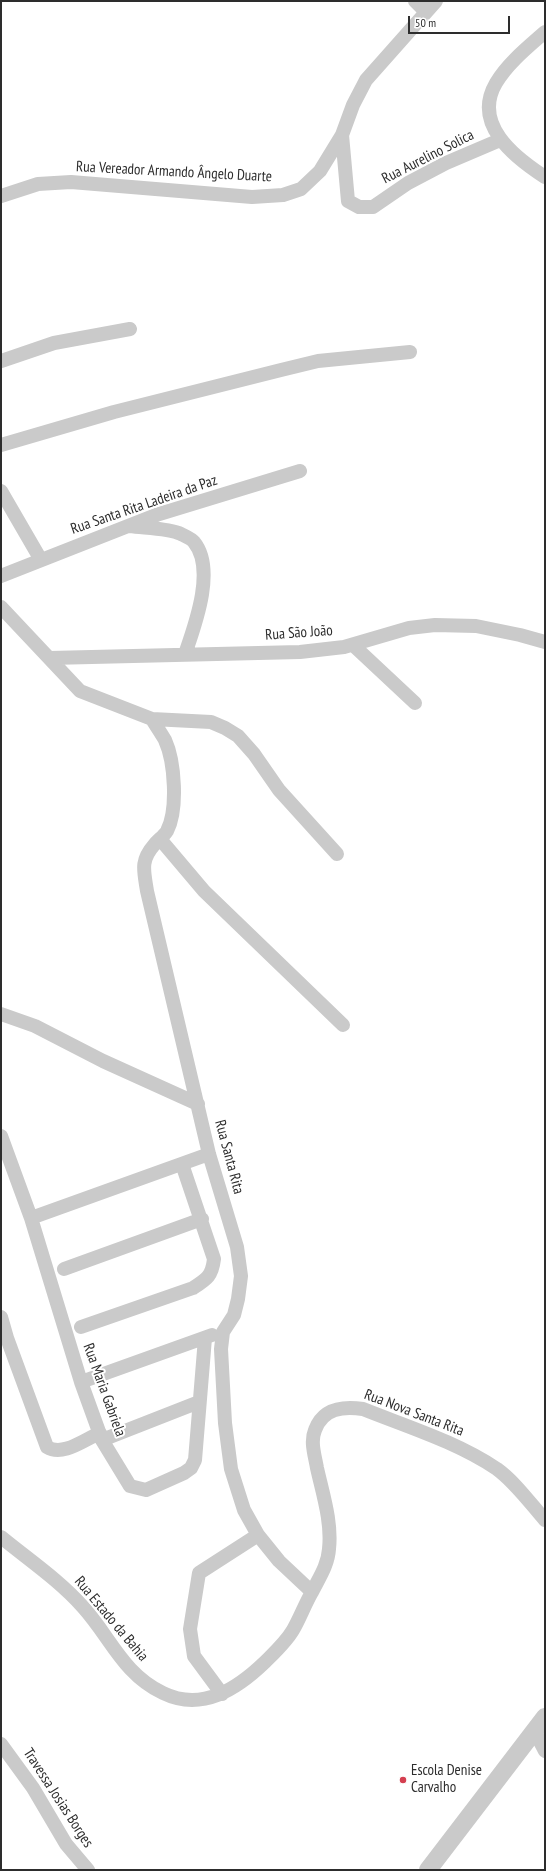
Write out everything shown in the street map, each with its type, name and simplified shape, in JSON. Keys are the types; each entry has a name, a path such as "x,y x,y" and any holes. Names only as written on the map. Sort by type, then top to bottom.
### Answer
{"street":[{"path":"415,1 426,12"},
{"name":"Rua Vereador Armando Ângelo Duarte","path":"1,196 38,184 70,182 236,196 283,195 301,189 320,171 342,135 353,105 366,80 436,1"},
{"path":"545,32 519,56 496,83 488,103 490,120 500,140 512,152 545,177"},
{"name":"Rua Vereador Armando Ângelo Duarte","path":"342,135 348,201 359,207 372,207"},
{"name":"Rua Aurelino Solica","path":"372,207 420,177 500,140"},
{"path":"1,361 54,343 130,329"},
{"path":"1,445 114,412 318,361 410,352"},
{"name":"Rua Santa Rita Ladeira da Paz","path":"1,576 156,515 300,471"},
{"path":"1,492 41,560"},
{"path":"128,526 180,533 194,542 201,557 204,580 199,611 185,654"},
{"path":"1,607 80,691 152,719 211,722 238,736 254,754 279,790 337,854"},
{"name":"Rua São João","path":"50,658 300,652 353,645 409,628 435,625 476,626 545,642"},
{"path":"353,645 415,703"},
{"name":"Rua Santa Rita","path":"152,719 165,741 173,775 172,818 166,832 146,856 143,866 146,885 209,1154 237,1247 241,1276 234,1315 223,1332 221,1349 231,1469 244,1510 258,1535 279,1561 312,1592"},
{"path":"160,839 204,890 343,1025"},
{"path":"1,1014 35,1026 102,1061 198,1104"},
{"name":"Rua Maria Gabriela","path":"1,1136 31,1218 81,1382 101,1436 130,1486 146,1490 184,1473 191,1468 195,1460 205,1338"},
{"path":"31,1218 209,1154"},
{"path":"82,1327 193,1288 204,1281 213,1271 214,1259 182,1164"},
{"path":"64,1269 202,1220"},
{"path":"1,1317 7,1338 47,1447 56,1450 63,1450 199,1402"},
{"path":"81,1382 223,1332"},
{"name":"Rua Nova Santa Rita","path":"182,1699 202,1700 222,1694 246,1680 292,1631 324,1570 329,1551 330,1528 313,1447 314,1432 318,1422 327,1412 348,1407 363,1409 470,1452 498,1470 518,1488 545,1520"},
{"path":"222,1694 194,1656 190,1629 199,1573 258,1535"},
{"name":"Rua Estado da Bahia","path":"1,1537 65,1588 85,1609 128,1668 146,1683 164,1694 182,1699"},
{"path":"428,1870 545,1717"},
{"path":"534,1732 545,1751"},
{"name":"Travessa Josias Borges","path":"1,1744 33,1788 66,1844 88,1870"}],"place":[{"name":"Escola Denise Carvalho","path":"403,1780"}]}
